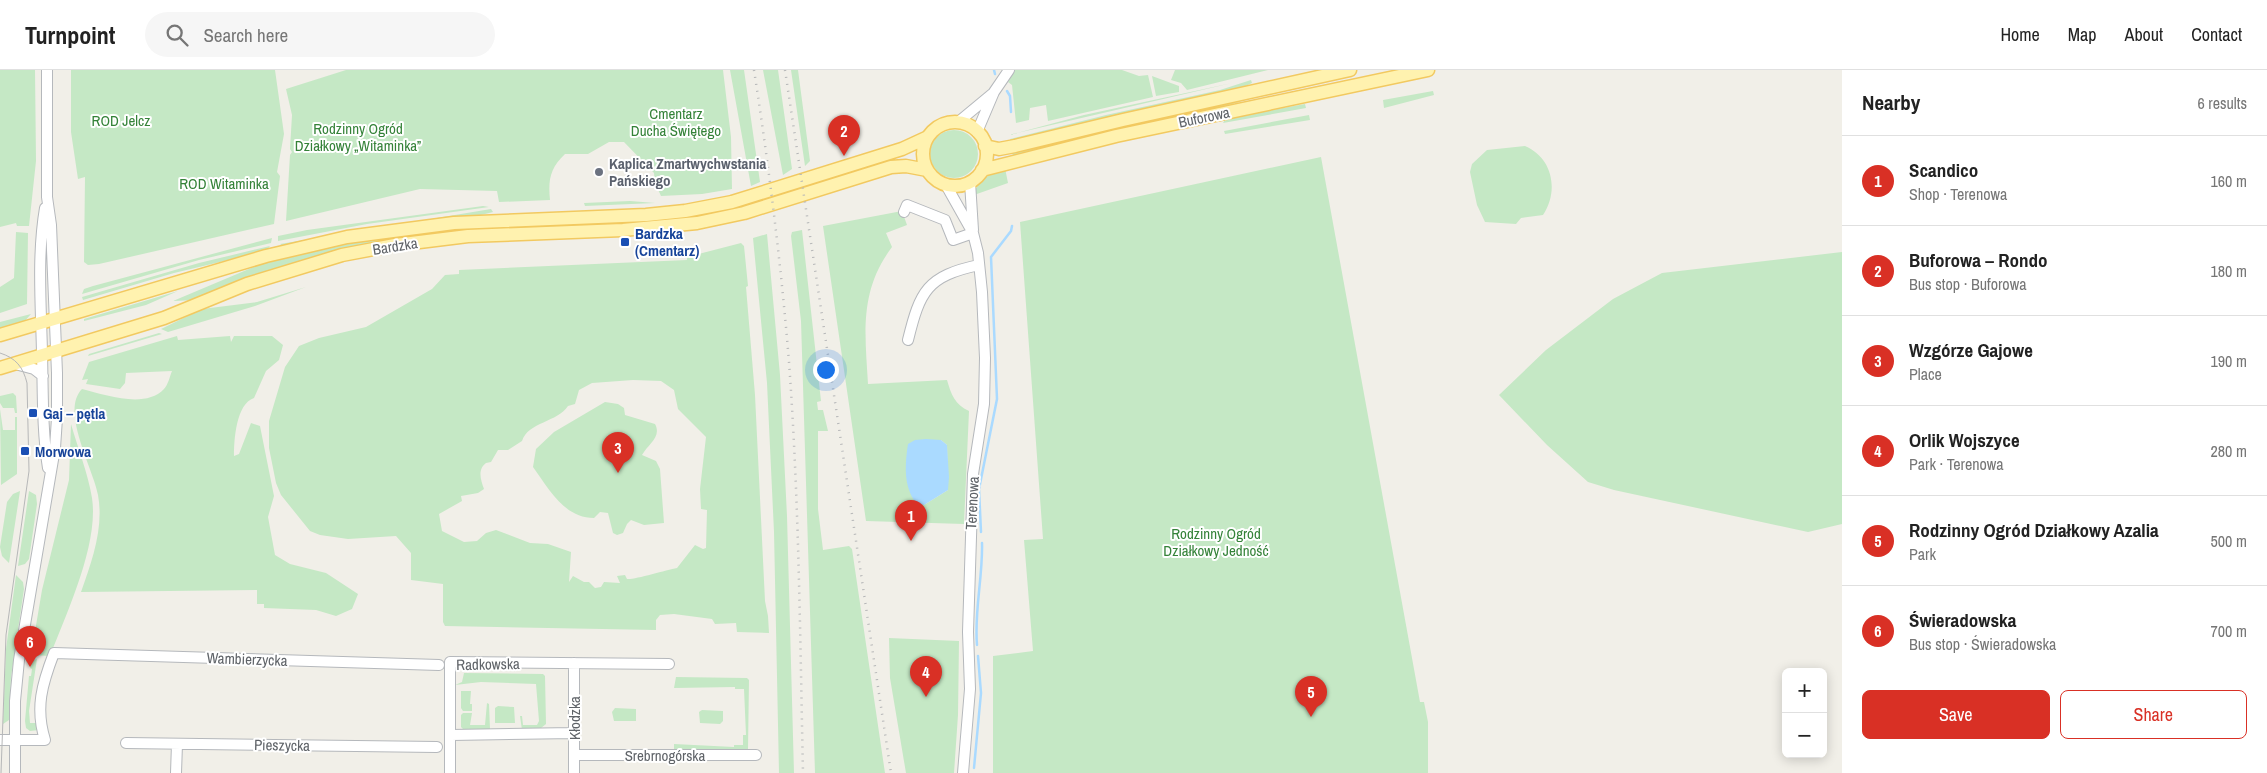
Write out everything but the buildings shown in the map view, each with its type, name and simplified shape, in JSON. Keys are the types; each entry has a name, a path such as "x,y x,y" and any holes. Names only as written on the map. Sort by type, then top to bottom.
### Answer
{"main road":[{"name":"Buforowa","path":"986,146 999,149 1015,146 1331,72 1350,70"},
{"name":"Buforowa","path":"982,170 1116,136 1428,70"},
{"path":"957,123 965,124 977,132 986,146 987,154 982,170 970,182 960,186 946,185 938,181 927,170 923,150 928,137 939,127 957,123"},
{"name":"Bardzka","path":"0,335 271,254 347,237 454,223 646,215 719,206 902,149 928,137"},
{"name":"Bardzka","path":"0,368 164,318 247,284 342,255 395,245 468,236 647,229 697,223 744,213 891,167 906,166 927,170"}],"street":[{"path":"47,70 47,197 41,240 41,323 45,446 50,475"},
{"path":"977,132 994,92 1009,70"},
{"path":"1331,72 1344,88"},
{"path":"1324,92 1331,72"},
{"path":"957,123 994,92"},
{"name":"Terenowa","path":"963,773 970,689 968,632 973,474 984,404 985,382 979,265 973,233 970,182"},
{"name":"Terenowa","path":"946,185 973,233"},
{"path":"15,773 19,660 50,475 57,418 56,319 51,225 47,197"},
{"path":"904,212 907,205 945,220 953,240 973,233"},
{"path":"908,340 922,295 932,283 966,268 979,265"},
{"path":"14,363 34,369 43,376"},
{"name":"Wambierzycka","path":"15,740 45,740 40,721 39,700 54,654 439,665"},
{"name":"Radkowska","path":"450,773 450,662 574,663"},
{"path":"574,663 669,664"},
{"name":"Kłodzka","path":"574,663 574,773"},
{"path":"451,735 574,733"},
{"path":"0,740 15,740"},
{"name":"Pieszycka","path":"126,743 437,746"},
{"path":"176,773 177,744"},
{"name":"Srebrnogórska","path":"574,755 756,755"}],"green space":[{"path":"0,70 35,70 36,161 29,226 17,226 16,223 0,227"},
{"path":"71,70 275,70 284,134 277,172 280,176 274,224 99,264 88,265 84,262 85,177 78,179 71,132"},
{"path":"346,70 723,70 731,137 732,189 702,194 661,196 655,183 654,173 624,142 609,142 588,154 565,154 556,164 551,175 549,186 550,200 499,202 497,191 420,189 286,221 290,155 292,152 290,149 292,115 286,89"},
{"path":"730,70 744,70 760,182 751,186"},
{"path":"763,70 778,70 792,169 783,175"},
{"path":"791,70 798,70 810,161 805,166"},
{"path":"1015,70 1122,70 1139,76 1148,75 1153,97 1048,121 1046,105 1030,108 1029,120 1016,123 1012,85 1008,82"},
{"path":"1175,70 1268,70 1187,90 1181,83 1171,80"},
{"path":"1152,76 1179,86 1179,92 1156,96"},
{"path":"1251,80 1252,83 1237,90 1011,142 1010,139 1106,115 1220,90"},
{"path":"1232,83 1009,135 1084,115"},
{"path":"1433,91 1434,95 1384,108 1383,100"},
{"path":"1249,99 1203,112 1013,156 1012,152 1101,130"},
{"path":"1305,104 1306,108 1223,123 1226,118"},
{"path":"1309,115 1310,120 1225,134 1224,131"},
{"path":"949,130 959,130 968,134 974,140 977,145 977,163 968,174 959,178 949,178 940,174 934,168 930,159 930,149 934,140 940,134"},
{"path":"1525,146 1542,158 1547,167 1552,186 1548,206 1543,215 1521,218 1516,224 1485,222 1477,205 1470,172 1472,164 1487,150"},
{"name":"Rodzinny Ogród Działkowy Jedność","path":"1321,157 1420,702 1424,702 1428,722 1428,773 993,773 993,656 1033,651 1024,540 1043,539 1020,222"},
{"path":"1005,168 1008,183 974,195 982,181"},
{"path":"630,201 655,203 585,206 584,203"},
{"path":"483,206 489,207 367,224 278,241 278,236 307,230"},
{"path":"491,209 493,212 473,217 283,246 280,244"},
{"path":"902,211 907,225 886,233 892,247 881,263 869,296 866,313 868,384 947,380 954,398 960,406 969,411 964,524 866,521 823,226","holes":["915,440 941,440 947,445 948,490 924,505"]},
{"path":"559,224 559,227 324,255 278,268 196,300 173,301 270,260 352,242 452,229"},
{"path":"802,230 821,401 817,402 818,410 823,410 828,431 818,431 818,509 823,550 849,546 852,549 885,773 815,773 801,321 791,236 792,232"},
{"path":"16,232 28,233 27,304 0,313 0,287 14,278"},
{"path":"767,234 780,375 787,516 794,773 779,773 774,532 767,383 753,238"},
{"path":"272,238 271,243 199,260 82,294 84,289 93,286"},
{"path":"741,243 744,246 755,395 765,601 769,633 737,632 736,623 715,624 712,619 674,614 660,615 656,620 656,630 445,626 443,622 443,584 411,580 411,553 396,536 348,539 320,535 310,531 281,495 276,483 269,448 269,421 285,367 299,346 319,338 366,327 432,289 445,275 459,274 459,270 687,260 687,257","holes":["633,380 661,381 674,390 678,409 706,437 700,489 701,509 707,510 706,548 703,549 695,545 677,568 631,579 627,579 625,575 617,576 620,583 604,582 601,587 595,588 589,582 584,582 573,576 569,582 571,552 548,544 530,543 496,530 486,533 477,541 464,542 442,531 439,514 462,501 461,496 478,493 484,489 481,469 486,463 491,462 498,450 508,450 522,441 530,430 557,416 568,406 575,404 579,390 592,383"]},
{"path":"270,246 266,251 174,273 83,300 82,297 199,263"},
{"path":"1842,252 1842,524 1808,532 1614,490 1588,482 1547,445 1499,395 1546,350 1613,299 1662,273"},
{"path":"306,287 255,306 168,332 161,329 202,309 257,302"},
{"path":"178,291 146,305 84,321 84,319"},
{"path":"31,314 24,322 0,329 0,322"},
{"path":"159,333 162,334 88,356 89,354"},
{"path":"177,336 178,340 230,336 231,342 234,336 272,336 283,345 279,360 266,371 254,398 243,407 237,423 234,456 239,454 251,423 260,426 274,496 268,517 275,555 290,564 326,573 358,594 352,609 336,616 316,610 264,608 264,604 257,604 257,590 81,592 96,544 99,507 95,484 76,425 76,399 82,389 125,399 147,398 156,395 164,389 172,371 126,373 125,383 120,389 86,384 88,379 82,380 89,362"},
{"path":"13,393 16,396 17,413 15,413 14,408 3,408 0,403 0,396"},
{"path":"605,402 618,404 624,408 625,415 655,424 657,429 656,437 642,455 656,461 660,469 664,523 644,525 631,520 623,533 617,535 613,533 608,513 600,512 594,518 583,517 574,513 558,501 533,467 536,449 554,432"},
{"path":"0,409 3,430 15,430 15,417 17,417 17,474 1,485"},
{"path":"71,424 92,498 91,536 73,599 50,656 31,655 42,590 69,480"},
{"path":"20,491 9,563 2,556 0,547 7,502 13,494"},
{"path":"29,491 36,495 37,504 29,559 25,564 18,566"},
{"path":"16,575 23,582 24,589 11,677 9,720 3,724 6,649"},
{"path":"889,638 959,641 958,715 954,773 906,773 890,678"},
{"path":"37,659 29,711 30,723 38,723 39,730 30,731 26,728 25,721 29,676 31,676 32,669 30,668 31,661"},
{"path":"464,673 543,674 545,676 546,724 541,728 522,730 520,716 522,716 523,725 537,725 539,721 536,684 481,682 455,685 462,682"},
{"path":"676,677 747,678 749,680 748,749 674,749 674,744 734,747 734,745 743,745 743,735 746,735 744,689 735,689 735,687 674,688"},
{"path":"461,691 471,691 470,704 472,704 472,711 463,711 461,708"},
{"path":"487,703 489,704 490,729 463,729 461,727 461,715 463,713 472,713 470,725 485,725"},
{"path":"498,706 514,707 515,723 495,723 495,708"},
{"path":"615,708 636,709 636,721 614,721 612,712"},
{"path":"702,710 723,711 723,721 720,724 700,723 699,712"}],"water":[{"path":"915,440 941,440 947,445 949,477 948,490 924,505 916,503 912,496 907,482 906,467 908,444"}],"waterway":[{"path":"994,70 995,74"},
{"path":"1007,91 1010,96 1011,112"},
{"path":"981,532 979,489 997,399 991,257 1011,231 1012,226"},
{"path":"977,645 976,632 982,543"},
{"path":"974,768 981,693 978,656"}],"tram line":[{"path":"0,353 15,360 23,372 27,383 29,471 6,635 1,773"}],"railway":[{"path":"754,70 774,216 789,362 797,516 803,773"},
{"path":"785,70 891,773"}],"place":[{"name":"Buforowa – Rondo","path":"844,156"},
{"name":"Kaplica Zmartwychwstania Pańskiego","path":"599,172"},
{"name":"Bardzka (Cmentarz)","path":"625,242"},
{"name":"Gaj – pętla","path":"33,413"},
{"name":"Morwowa","path":"25,451"},
{"name":"Wzgórze Gajowe","path":"618,473"},
{"name":"Scandico","path":"911,541"},
{"name":"Świeradowska","path":"30,667"},
{"name":"Orlik Wojszyce","path":"926,697"},
{"name":"Rodzinny Ogród Działkowy Azalia","path":"1311,717"}],"park label":[{"name":"ROD Jelcz","path":"121,120"},
{"name":"Cmentarz Ducha Świętego","path":"676,122"},
{"name":"Rodzinny Ogród Działkowy „Witaminka”","path":"358,136"},
{"name":"ROD Witaminka","path":"224,183"}]}
